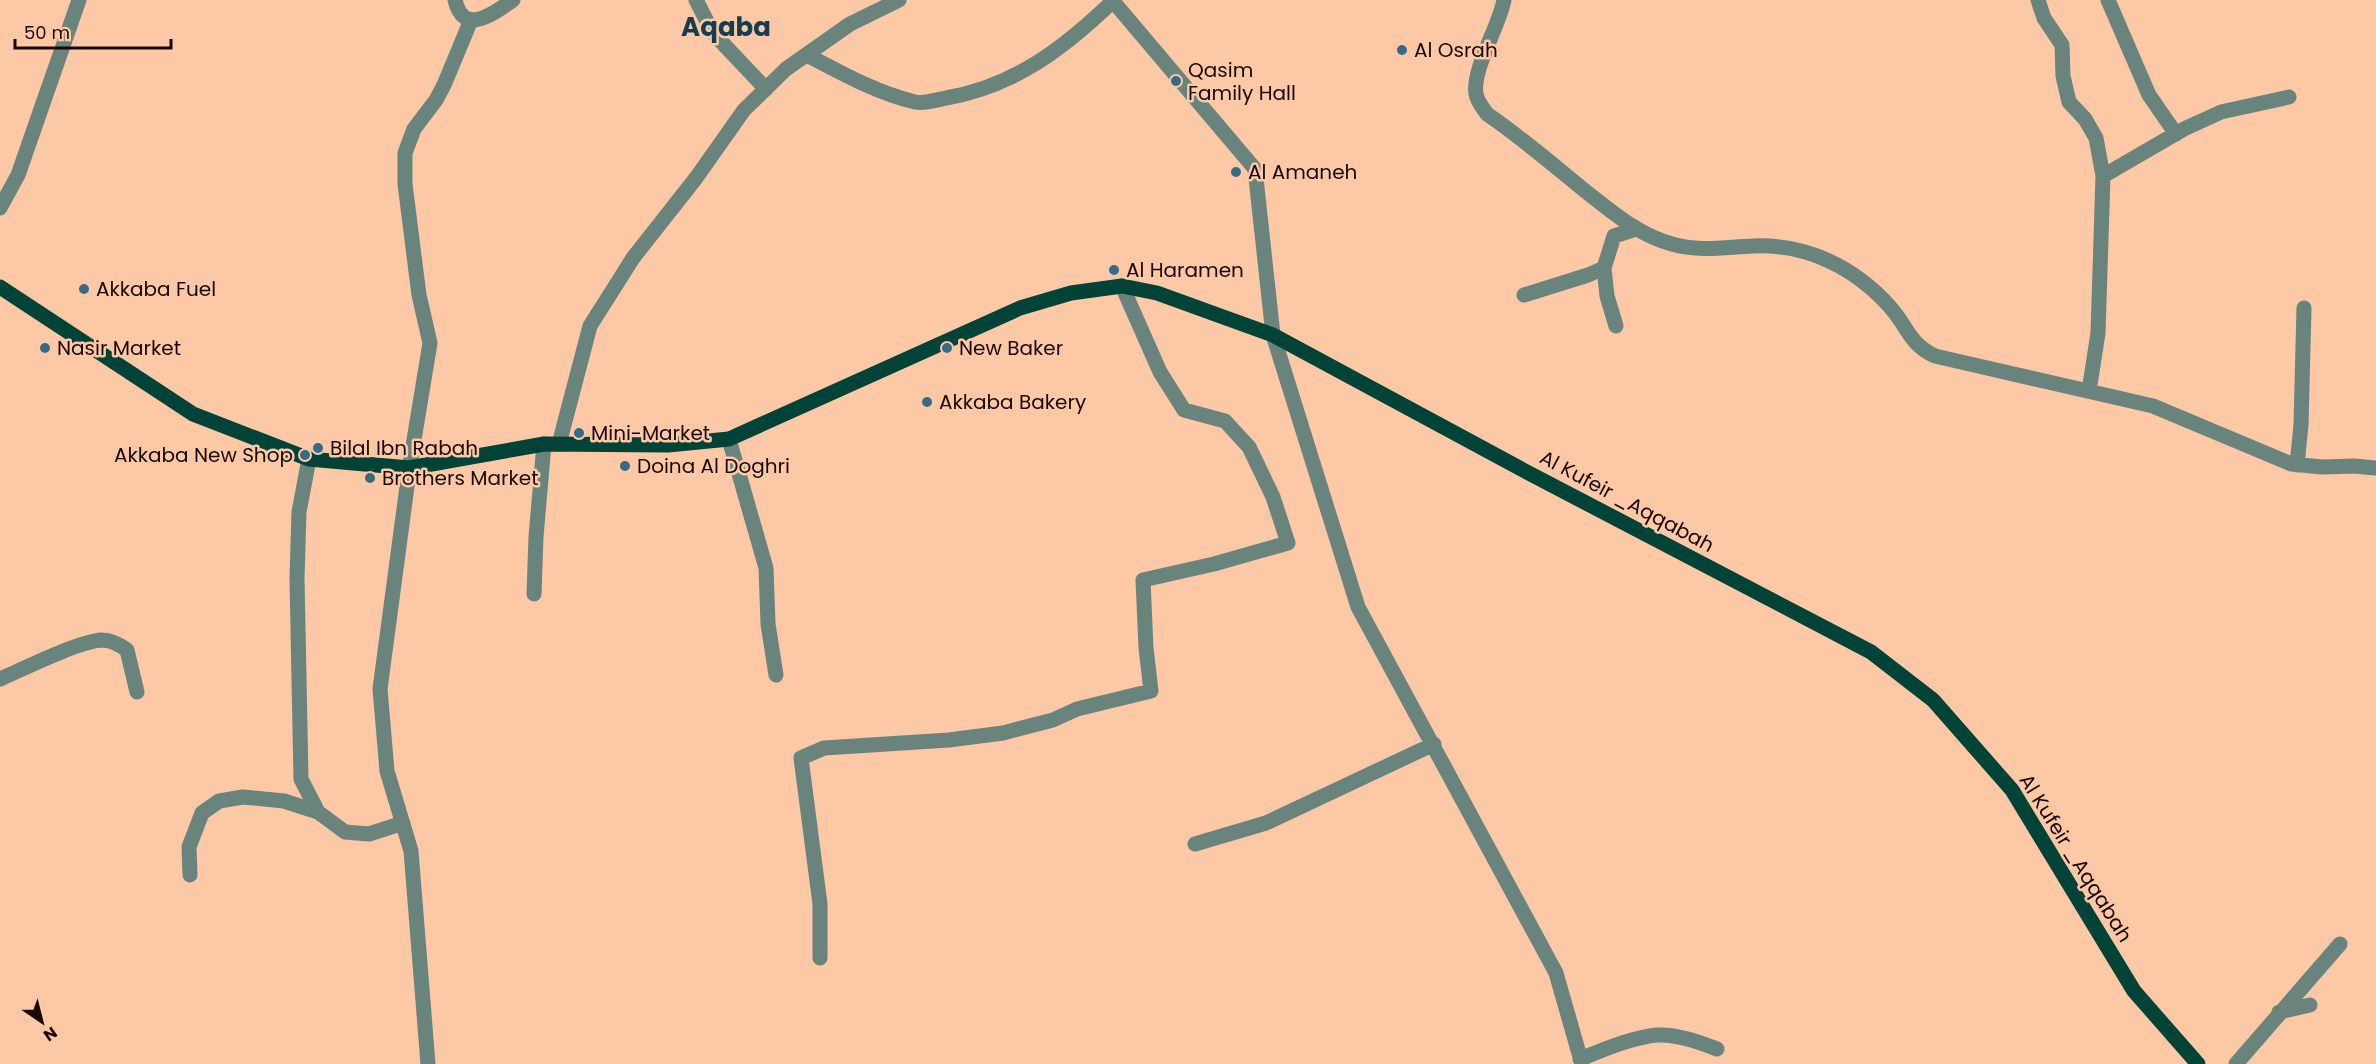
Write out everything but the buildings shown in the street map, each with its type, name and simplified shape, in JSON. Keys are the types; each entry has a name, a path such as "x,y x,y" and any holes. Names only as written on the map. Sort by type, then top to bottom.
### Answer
{"main road":[{"name":"Al Kufeir _Aqqabah","path":"0,287 193,414 309,459 409,468 551,444 668,445 729,439 1020,308 1071,293 1122,286 1157,293 1273,335 1523,470 1871,652 1933,700 2012,790 2134,991 2198,1064"}],"street":[{"path":"0,208 18,175 79,0"},
{"path":"454,0 462,14 471,20 480,21 513,0"},
{"path":"696,0 713,33 766,89"},
{"path":"534,594 536,537 551,444 590,326 633,258 696,178 744,110 786,69 850,24 899,0"},
{"path":"807,55 857,82 918,103 975,93 1020,74 1059,48 1085,28 1112,0 1255,169 1273,335 1358,607 1556,973 1581,1061 1616,1046 1658,1035 1692,1040 1717,1049"},
{"path":"1504,0 1476,79 1476,94 1480,105 1487,114 1636,229 1662,241 1689,248 1707,250 1771,246 1810,253 1863,282 1890,306 1912,340 1923,350 1935,356 2153,406 2279,460 2297,465 2376,468"},
{"path":"2038,0 2044,18 2062,45 2063,76 2069,102 2085,119 2096,138 2103,176 2098,333 2089,391"},
{"path":"2108,0 2149,95 2176,134"},
{"path":"428,1064 411,851 387,771 380,689 409,468 430,343 419,295 405,184 405,153 414,129 436,100 444,85 471,20"},
{"path":"2103,176 2176,134 2221,112 2289,97"},
{"path":"1616,326 1606,296 1604,268 1614,236 1636,229"},
{"path":"1524,295 1604,268"},
{"path":"820,958 820,904 801,758 824,748 949,740 1003,733 1053,720 1077,709 1151,691 1146,648 1143,580 1214,564 1288,543 1273,497 1249,447 1225,421 1184,410 1160,372 1122,286"},
{"path":"2297,465 2302,403 2304,308"},
{"path":"729,439 766,568 768,624 776,675"},
{"path":"309,459 298,523 298,727 301,779 318,812"},
{"path":"0,679 69,650 100,640 115,642 127,650 137,692"},
{"path":"1195,844 1266,823 1434,744"},
{"path":"190,875 189,847 202,813 219,801 243,796 284,801 318,812 345,832 369,834 404,823"},
{"path":"2236,1064 2340,944"},
{"path":"2279,1012 2310,1005"}],"place":[{"name":"Al Osrah","path":"1402,50"},
{"name":"Qasim Family Hall","path":"1176,81"},
{"name":"Al Amaneh","path":"1236,172"},
{"name":"Al Haramen","path":"1114,270"},
{"name":"Akkaba Fuel","path":"84,289"},
{"name":"Nasir Market","path":"45,348"},
{"name":"New Baker","path":"947,348"},
{"name":"Akkaba Bakery","path":"927,402"},
{"name":"Mini-Market","path":"579,433"},
{"name":"Bilal Ibn Rabah","path":"318,448"},
{"name":"Akkaba New Shop","path":"305,455"},
{"name":"Doina Al Doghri","path":"625,466"},
{"name":"Brothers Market","path":"370,478"}],"district":[{"name":"Aqaba","path":"726,27"}]}
